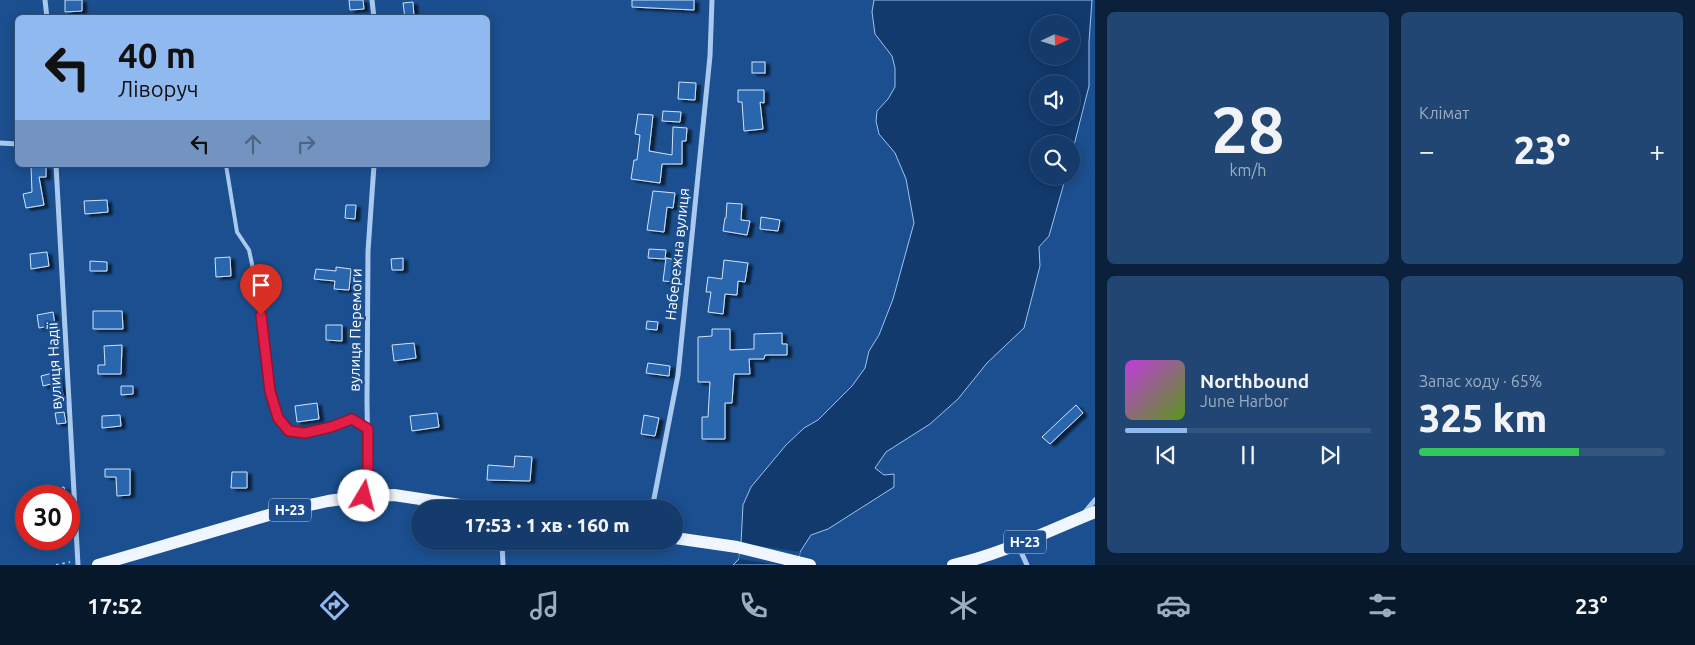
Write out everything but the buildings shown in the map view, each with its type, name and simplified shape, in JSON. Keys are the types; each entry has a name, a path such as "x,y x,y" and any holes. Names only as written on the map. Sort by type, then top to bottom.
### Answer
{"main road":[{"name":"Н-23","path":"98,565 286,510 328,501 364,496 394,495 427,500"},
{"name":"Н-23","path":"953,565 1017,545 1095,512"},
{"path":"683,539 737,547 805,564"}],"street":[{"path":"45,0 47,15"},
{"path":"372,0 374,15"},
{"name":"Набережна вулиця","path":"654,500 678,375 710,56 712,0"},
{"path":"0,143 15,144"},
{"name":"вулиця Надії","path":"56,167 77,563"},
{"name":"вулиця Перемоги","path":"364,496 368,471 368,251 374,167"},
{"path":"1080,518 1095,500"},
{"path":"1017,545 1027,565"},
{"path":"502,550 503,565"}],"lane":[{"path":"226,167 237,232 249,250 255,278 270,391 278,418 289,431 305,433 331,427 352,419 368,429"}],"path":[{"path":"56,565 77,563"}],"water":[{"path":"874,0 1092,0 1089,42 1089,86 1080,122 1080,75 1030,75 1030,125 1079,125 1077,135 1030,135 1030,185 1063,185 1049,236 1039,247 1040,266 1024,328 987,363 958,399 930,424 886,452 875,468 884,475 894,474 894,487 828,529 811,535 800,552 798,565 733,565 739,559 743,505 751,487 786,445 804,428 818,420 852,386 865,368 869,351 879,335 893,299 914,223 906,179 895,153 879,134 876,121 877,111 888,99 895,87 895,68 892,56 875,34 872,12"}],"pier":[{"path":"741,543 800,552 798,565 779,565 739,559"}],"route":[{"path":"261,315 270,391 278,418 289,431 305,433 331,427 352,419 368,429 368,471 364,496"}]}
